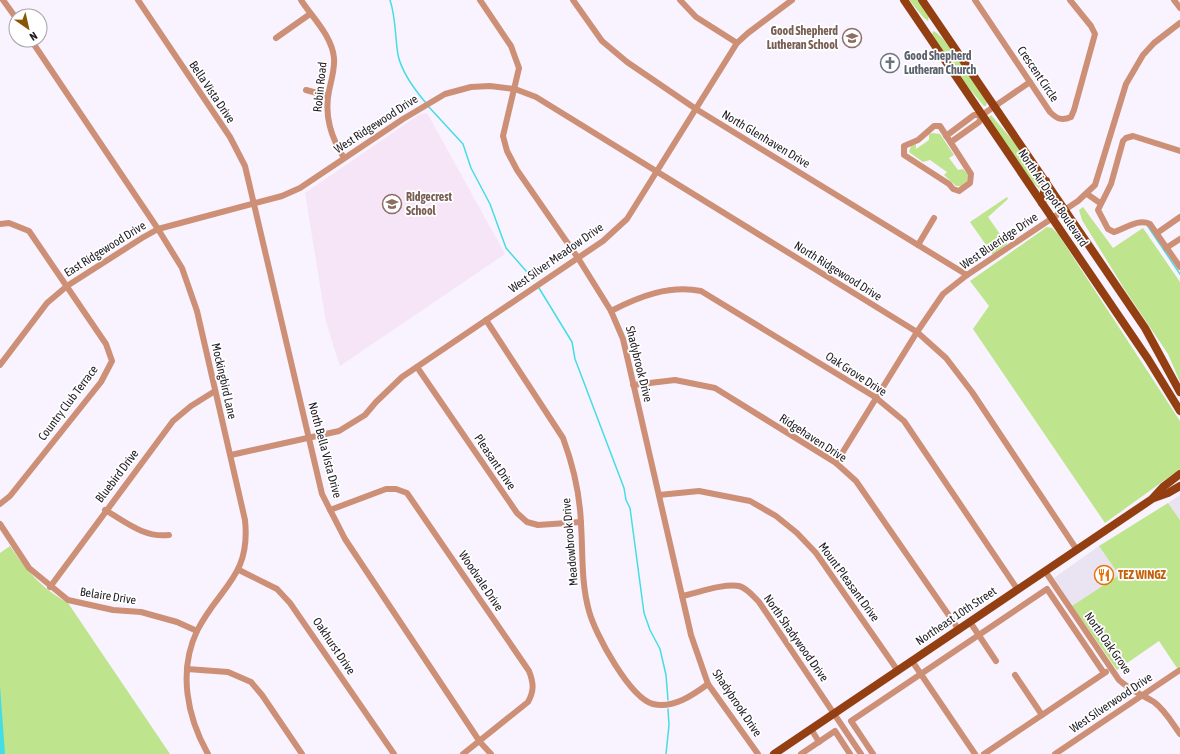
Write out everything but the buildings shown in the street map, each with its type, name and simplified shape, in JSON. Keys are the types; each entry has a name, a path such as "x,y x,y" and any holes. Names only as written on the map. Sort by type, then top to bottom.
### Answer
{"main road":[{"name":"North Air Depot Boulevard","path":"904,0 1133,336 1180,411"},
{"name":"North Air Depot Boulevard","path":"922,0 1145,328 1180,392"},
{"path":"925,30 937,22"},
{"path":"1042,203 1046,181"},
{"path":"1133,336 1145,328"},
{"name":"Northeast 10th Street","path":"774,754 1152,499 1163,487 1180,474"},
{"name":"Northeast 10th Street","path":"1152,499 1168,493 1180,486"}],"street":[{"name":"Bella Vista Drive","path":"138,0 147,16 230,137 245,166 255,203"},
{"name":"Robin Road","path":"301,0 326,35 334,58 328,96 327,117 329,130 344,158"},
{"name":"Shadybrook Drive","path":"480,0 517,57 519,68 503,136 508,151 517,170 578,258 611,311 623,339 691,635 708,684 758,754"},
{"name":"North Glenhaven Drive","path":"574,0 602,41 627,62 696,109 967,275"},
{"path":"680,0 696,17 737,43"},
{"name":"West Silver Meadow Drive","path":"230,455 339,431 351,425 366,416 389,388 417,367 603,241 627,219 737,43 748,32 792,0"},
{"name":"Crescent Circle","path":"974,0 1050,112 1057,118 1064,120 1071,117 1094,44 1095,34 1091,26 1070,0"},
{"path":"1174,0 1180,8"},
{"path":"276,38 310,14"},
{"name":"West Blueridge Drive","path":"836,463 875,398 943,294 967,275 1065,209 1094,187 1101,170 1120,102 1129,78 1143,55 1154,43 1180,23"},
{"name":"Mockingbird Lane","path":"36,48 158,229 182,268 189,283 197,311 247,536 246,550 239,570 197,631 188,669 186,682 188,698 200,739 208,754"},
{"path":"946,136 974,115 982,114 1030,82"},
{"name":"West Ridgewood Drive","path":"255,203 282,196 300,188 423,106 445,94 471,87 515,89"},
{"name":"North Ridgewood Drive","path":"515,89 536,97 917,332 946,358 972,392 1077,550"},
{"path":"306,90 328,96"},
{"path":"950,142 979,122 982,114"},
{"path":"934,126 940,126 946,136 971,174 970,183 959,191 953,189 949,184 908,158 903,150 904,146 918,140 934,126"},
{"path":"1180,151 1133,136 1126,138 1123,141 1111,184 1100,203 1098,210 1108,229 1114,232 1137,222 1145,221 1150,224 1180,267"},
{"path":"1094,187 1107,193"},
{"path":"1086,194 1100,203"},
{"name":"East Ridgewood Drive","path":"0,365 47,303 67,286 158,229 255,203"},
{"name":"North Bella Vista Drive","path":"255,203 322,494 345,539 480,742 491,754"},
{"path":"1156,233 1180,217"},
{"path":"918,245 934,218"},
{"name":"Country Club Terrace","path":"0,224 9,223 29,231 106,344 112,361 101,382 10,496 0,504"},
{"path":"1166,248 1180,239"},
{"name":"Oak Grove Drive","path":"611,311 631,301 674,289 686,288 701,291 875,398 904,421 1018,590"},
{"name":"Meadowbrook Drive","path":"486,320 563,438 579,498 584,582 589,612 609,654 641,699 653,704 671,704 684,700 708,684"},
{"name":"Pleasant Drive","path":"417,367 517,513 527,522 538,525 581,522"},
{"name":"Ridgehaven Drive","path":"633,385 675,380 715,388 836,463 856,481 959,630"},
{"name":"Bluebird Drive","path":"50,587 105,510 172,421 191,406 215,392"},
{"name":"Woodvale Drive","path":"330,510 386,490 396,489 408,493 529,671 533,682 533,693 528,702 480,742 463,754"},
{"name":"Mount Pleasant Drive","path":"659,495 699,491 750,501 776,516 797,533 816,553 898,671"},
{"path":"105,510 144,534 158,536 169,535"},
{"name":"Belaire Drive","path":"0,524 29,568 50,587 68,600 113,610 141,612 177,622 197,631"},
{"name":"Oakhurst Drive","path":"239,570 277,589 290,603 394,754"},
{"name":"North Oak Grove","path":"1045,571 1111,668 1130,690 1154,702 1164,712 1180,734"},
{"name":"North Shadywood Drive","path":"682,596 728,586 739,586 749,591 759,602 861,754"},
{"path":"873,754 851,721 1047,588 1104,673"},
{"path":"970,622 996,660"},
{"path":"912,661 975,754"},
{"path":"984,754 1111,668"},
{"path":"188,669 228,672 251,682 262,695 302,754"},
{"name":"West Silverwood Drive","path":"1055,754 1180,670"},
{"path":"1016,676 1042,715"},
{"path":"811,729 819,742"},
{"path":"801,754 835,731 850,754"}],"shaded area":[{"path":"427,113 505,254 340,366 326,322 305,193 420,114"},
{"path":"1180,495 1180,520 1168,503"},
{"path":"1099,546 1119,575 1072,606 1054,578"}],"green space":[{"path":"909,0 919,0 929,16 928,21 924,18"},
{"path":"933,31 946,42 962,63 987,102 986,106 984,106 962,80 932,35"},
{"path":"991,115 1014,142 1039,178 1041,190 1032,182 991,122 989,117"},
{"path":"929,134 940,134 954,155 949,158 958,170 963,169 968,174 967,182 961,186 956,186 944,175 947,172 930,160 923,162 909,152 911,146 916,144 916,149 929,140"},
{"path":"1007,197 1008,199 988,217 1007,244 993,255 970,222"},
{"path":"1083,207 1113,248 1143,228 1180,282 1180,382 1168,354 1125,290 1082,220 1079,210"},
{"path":"1047,227 1052,228 1058,234 1180,421 1180,469 1105,523 973,329 989,306 970,281"},
{"path":"1168,503 1180,520 1180,666 1177,668 1159,641 1117,670 1072,606 1119,575 1099,546"},
{"path":"10,546 23,564 42,585 68,603 170,754 0,754 0,553"}],"water":[{"path":"0,686 5,754 0,754"}],"waterway":[{"path":"390,0 398,55 402,68 417,92 426,103"},
{"path":"428,106 463,144 471,168 490,204 506,248 534,280"},
{"path":"1147,225 1180,274"},
{"path":"539,288 572,342 575,359 624,488 626,500 630,508 644,613 650,630 660,649 666,675 668,700"},
{"path":"666,754 669,725 668,709"}],"place":[{"name":"Good Shepherd Lutheran School","path":"852,38"},
{"name":"Good Shepherd Lutheran Church","path":"890,63"},
{"name":"Ridgecrest School","path":"392,204"},
{"name":"TEZ WINGZ","path":"1104,575"}]}
